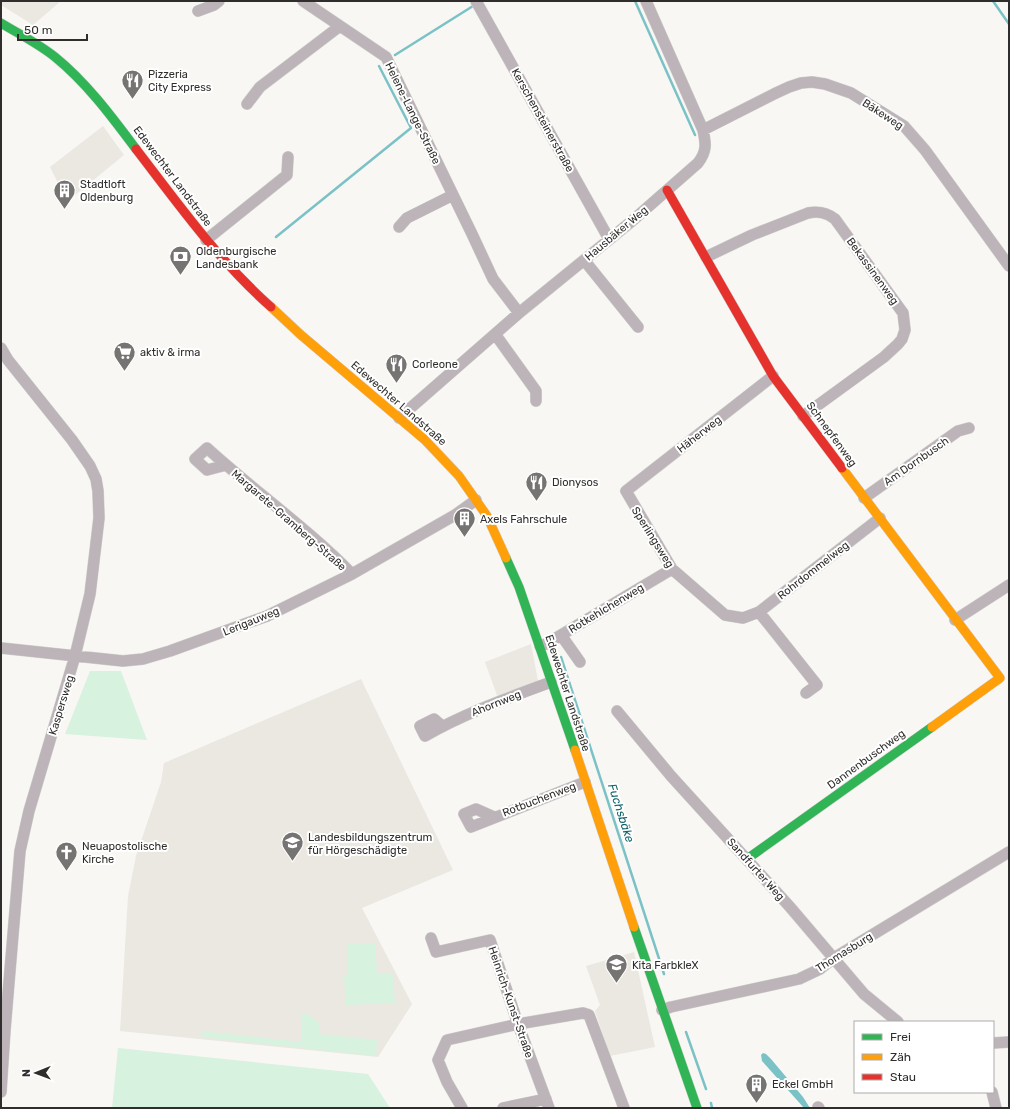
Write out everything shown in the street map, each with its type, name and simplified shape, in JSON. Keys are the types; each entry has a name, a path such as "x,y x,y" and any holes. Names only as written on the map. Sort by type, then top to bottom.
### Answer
{"main road":[{"name":"Edewechter Landstraße","path":"1,23 55,57 84,84 113,118 206,240 227,264 257,295 301,335 425,440 447,463 487,516 498,537 519,587 540,646 662,1010 697,1108"},
{"name":"Schnepfenweg","path":"667,190 773,376 1000,678"},
{"name":"Dannenbuschweg","path":"747,859 1000,678"}],"street":[{"path":"198,11 214,5 219,1"},
{"name":"Helene-Lange-Straße","path":"303,1 386,57 453,195 492,280 519,313"},
{"name":"Kerschensteinerstraße","path":"476,1 609,239"},
{"name":"Hausbäker Weg","path":"399,418 519,313 667,190 698,163 703,156 705,150 703,130 646,1"},
{"path":"247,104 260,87 340,26"},
{"name":"Bäkeweg","path":"703,130 776,93 789,87 801,84 812,82 825,84 851,94 904,126 925,150 1009,266"},
{"path":"206,240 287,175 288,157"},
{"path":"399,227 406,218 453,195"},
{"name":"Bekassinenweg","path":"706,257 752,235 808,213 817,211 830,215 835,219 903,313 905,330 902,339 898,344 884,357 803,416"},
{"path":"584,260 638,327"},
{"path":"495,334 536,391 536,401"},
{"name":"Kaspersweg","path":"1,348 8,360 72,440 90,466 96,479 98,491 99,526 90,594 75,656 29,810 20,851 6,960 1,1092"},
{"name":"Häherweg","path":"626,491 773,376"},
{"name":"Am Dornbusch","path":"864,498 958,431 969,428"},
{"name":"Margarete-Gramberg-Straße","path":"226,465 331,553 352,574"},
{"name":"Sperlingsweg","path":"626,491 672,569 725,615 743,618"},
{"name":"Lerigauweg","path":"1,648 123,661 143,659 170,651 267,616 352,574 455,516 476,500"},
{"name":"Rohrdommelweg","path":"743,618 759,612 880,518"},
{"name":"Rotkehlchenweg","path":"540,646 672,569"},
{"path":"956,620 1009,585"},
{"path":"759,612 817,685 806,693"},
{"path":"561,635 580,662"},
{"name":"Ahornweg","path":"442,726 499,701 551,682"},
{"name":"Sandfurter Weg","path":"617,711 671,776 790,907 871,1000 897,1021"},
{"name":"Rotbuchenweg","path":"494,817 585,782"},
{"name":"Thomasburg","path":"662,1010 798,979 820,969 834,958 1009,852"},
{"name":"Heinrich-Kunst-Straße","path":"431,938 436,952 490,940 518,1024 548,1104"},
{"path":"462,1108 447,1082 438,1060 447,1040 518,1024 582,1013 589,1014 624,1108"},
{"path":"994,1043 1009,1042"},
{"path":"992,1093 996,1108"},
{"path":"503,1108 548,1104"}],"shaded area":[{"path":"1,1 61,1 33,25 1,5"},
{"path":"103,126 124,155 69,200 63,193 50,167"},
{"path":"531,644 539,686 499,701 485,662"},
{"name":"Landesbildungszentrum für Hörgeschädigte","path":"361,679 453,870 362,908 412,1004 378,1057 120,1031 128,896 136,856 161,782 164,763"},
{"name":"Kita FarbkleX","path":"634,952 655,1047 610,1056 595,1011 600,1005 586,966"}],"green space":[{"path":"90,671 121,671 147,740 65,734"},
{"path":"375,943 377,974 393,973 395,1003 346,1005 344,975 348,975 347,944"},
{"path":"301,1014 308,1014 319,1023 320,1034 377,1040 376,1056 201,1037 202,1031 302,1042"},
{"path":"118,1048 368,1074 390,1108 112,1108"}],"water":[{"path":"763,1053 771,1059 803,1097 810,1108 804,1108 762,1061 761,1055"}],"waterway":[{"path":"635,1 695,135"},
{"path":"993,1 1009,24"},
{"path":"395,55 473,6"},
{"path":"276,237 411,128 379,66"},
{"name":"Fuchsbäke","path":"561,657 664,974"},
{"name":"Fuchsbäke","path":"686,1032 706,1089"},
{"name":"Fuchsbäke","path":"711,1103 712,1108"}],"traffic: fast":[{"path":"1,23 29,39 67,67 98,101 136,149"},
{"path":"506,558 519,587 575,750"},
{"path":"747,859 932,727"},
{"path":"634,927 697,1108"}],"traffic: slow":[{"path":"271,307 301,335 425,440 459,476 487,516 506,558"},
{"path":"842,468 1000,678 932,727"},
{"path":"575,750 634,927"}],"traffic: jam":[{"path":"136,149 216,251 271,307"},
{"path":"667,190 773,376 842,468"}],"place":[{"name":"Pizzeria City Express","path":"132,100"},
{"name":"Stadtloft Oldenburg","path":"64,210"},
{"name":"Oldenburgische Landesbank","path":"180,276"},
{"name":"aktiv & irma","path":"124,372"},
{"name":"Corleone","path":"397,384"},
{"name":"Dionysos","path":"537,502"},
{"name":"Axels Fahrschule","path":"464,538"},
{"name":"Landesbildungszentrum für Hörgeschädigte","path":"292,862"},
{"name":"Neuapostolische Kirche","path":"66,872"},
{"name":"Kita FarbkleX","path":"617,984"},
{"name":"Eckel GmbH","path":"756,1104"}]}
